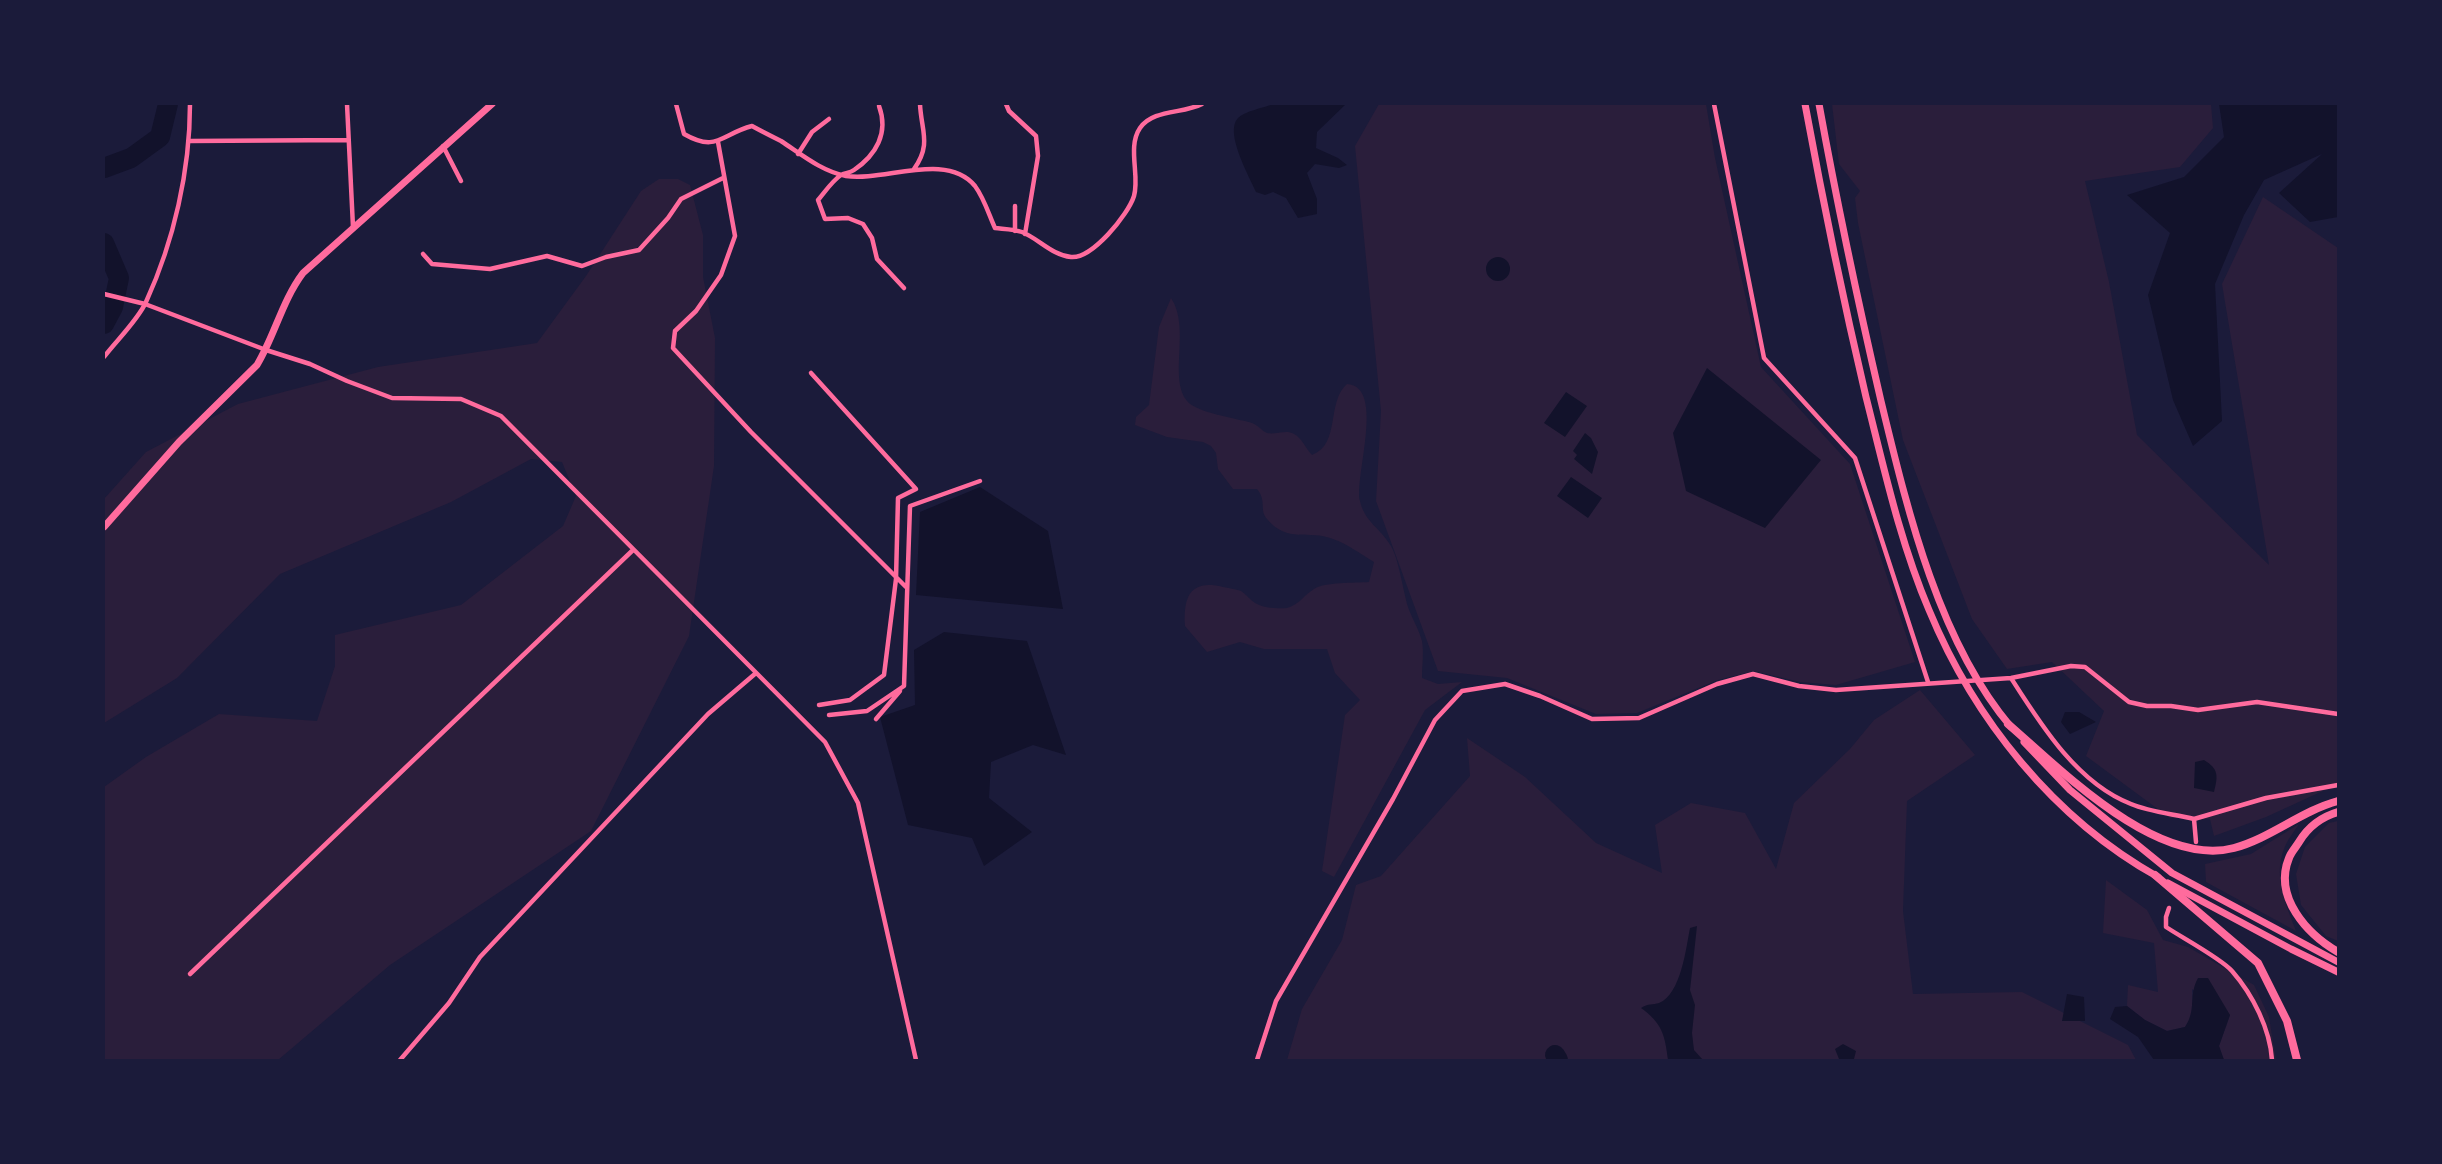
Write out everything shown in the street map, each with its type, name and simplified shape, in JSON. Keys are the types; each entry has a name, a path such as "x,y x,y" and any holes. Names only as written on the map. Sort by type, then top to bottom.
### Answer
{"highway":[{"path":"2008,724 2082,789 2132,824 2180,846 2218,851 2234,848 2252,842 2312,810 2338,801"},
{"path":"2338,812 2316,822 2305,832 2289,857 2285,876 2288,894 2299,918 2322,943 2338,952"},
{"path":"2155,875 2258,963 2287,1021 2297,1060"}],"main road":[{"path":"104,527 179,442 257,365 266,350 292,286 308,268 492,104"},
{"path":"1805,104 1844,304 1876,436 1911,563 1928,610 1953,663 2024,766 2059,804 2101,840 2155,875 2338,972"},
{"path":"1819,104 1857,300 1906,498 1942,607 1966,659 2008,724 2070,790 2172,873 2338,962"}],"street":[{"path":"104,357 145,303 174,226 190,141 190,104"},
{"path":"347,104 353,227"},
{"path":"676,104 684,134 698,142 718,142 734,131 752,126 831,172 882,176 914,169 941,170 956,174 974,185 995,228 1025,234 1058,253 1070,257 1081,256 1095,247 1126,211 1134,195 1136,137 1140,128 1152,117 1194,108 1202,104"},
{"path":"914,169 922,158 926,135 920,104"},
{"path":"1006,104 1008,111 1036,136 1038,156 1025,234"},
{"path":"1714,104 1764,358 1855,458 1928,682"},
{"path":"879,106 883,116 882,138 873,154 852,172 841,174 818,200 825,219 848,218 863,225 872,238 877,259 904,288"},
{"path":"798,154 812,132 829,119"},
{"path":"190,141 348,140"},
{"path":"718,142 735,236 721,275 696,311 675,331 673,348 751,432 896,579 906,586"},
{"path":"443,146 461,181"},
{"path":"423,254 432,264 490,268 547,256 582,266 606,257 639,250 668,218 681,199 723,178"},
{"path":"1015,206 1015,231"},
{"path":"104,294 145,303 266,350 310,364 392,398 461,399 501,416 825,742 858,803 916,1060"},
{"path":"811,373 916,489 898,498 896,579 884,675 850,700 819,705"},
{"path":"876,719 904,686 910,506 980,482"},
{"path":"190,974 633,550"},
{"path":"1257,1060 1276,1001 1393,799 1435,720 1462,691 1505,684 1540,696 1592,719 1640,718 1717,684 1753,674 1798,686 1836,690 2011,678 2071,666 2085,668 2096,674 2129,702 2147,706 2198,710 2257,702 2338,714"},
{"path":"400,1060 449,1003 480,957 708,714 756,673"},
{"path":"2011,678 2031,710 2062,749 2100,789 2132,805 2194,819 2266,798 2338,785"},
{"path":"829,715 867,711 904,686"},
{"path":"2194,819 2196,842"},
{"path":"2169,908 2166,927 2232,970 2260,1015 2271,1047 2272,1060"}],"shaded area":[{"path":"1273,104 1346,104 1317,132 1316,148 1338,158 1347,165 1339,168 1315,164 1307,173 1317,199 1317,214 1298,218 1286,198 1273,192 1265,195 1256,192 1239,154 1234,133 1234,125 1238,118"},
{"path":"1379,104 1706,104 1715,158 1761,367 1850,464 1915,662 1836,685 1800,682 1754,671 1718,680 1637,713 1596,714 1507,678 1438,671 1376,501 1381,411 1355,146"},
{"path":"1832,104 2211,104 2213,128 2180,167 2085,181 2109,282 2137,435 2269,565 2222,284 2263,197 2338,248 2338,784 2266,817 2214,836 2210,819 2170,818 2086,756 2104,711 2052,662 2007,669 1972,619 1903,440 1858,223 1855,198 1860,191 1839,164"},
{"path":"2219,104 2338,104 2338,217 2310,222 2279,193 2322,154 2264,180 2244,215 2215,284 2222,421 2193,446 2173,400 2148,295 2170,233 2127,195 2184,177 2224,137"},
{"path":"659,179 678,179 690,185 703,235 703,277 715,338 714,466 689,636 591,831 390,965 278,1060 104,1060 104,787 146,757 219,714 317,721 335,666 335,635 461,605 563,526 576,496 562,462 531,459 451,502 280,574 177,678 104,723 104,499 146,452 238,404 378,367 537,343 586,276 641,191"},
{"path":"1498,257 1507,260 1510,269 1507,278 1498,281 1489,278 1486,269 1489,260"},
{"path":"1171,298 1177,310 1179,324 1179,379 1182,391 1187,401 1199,409 1252,423 1267,433 1291,433 1299,438 1312,455 1321,450 1327,442 1341,392 1347,384 1359,389 1365,400 1367,416 1359,489 1362,508 1391,546 1396,559 1408,607 1422,641 1422,678 1438,684 1462,682 1425,710 1334,877 1322,871 1345,715 1360,700 1335,673 1327,649 1264,649 1240,642 1207,652 1185,626 1186,606 1191,592 1196,588 1212,585 1241,591 1258,605 1287,608 1295,605 1310,591 1319,587 1369,582 1374,562 1333,539 1324,536 1291,534 1275,527 1263,512 1262,497 1257,489 1233,489 1218,469 1216,453 1211,446 1203,442 1167,437 1135,425 1136,417 1149,405 1159,327"},
{"path":"1707,368 1821,460 1765,528 1686,491 1673,433"},
{"path":"1566,392 1587,406 1565,437 1544,423"},
{"path":"1585,433 1591,438 1598,452 1592,474 1574,459 1577,455 1573,451"},
{"path":"1571,477 1602,498 1588,518 1557,496"},
{"path":"980,487 1048,531 1063,609 916,595 920,512"},
{"path":"944,632 1027,641 1066,755 1033,745 991,762 989,798 1032,832 984,866 972,838 908,825 880,717 915,705 914,650"},
{"path":"1920,690 1975,755 1907,801 1903,911 1913,994 2022,992 2128,1045 2136,1060 1287,1060 1302,1009 1342,940 1356,885 1381,876 1470,776 1467,738 1525,777 1596,843 1662,873 1655,825 1691,803 1745,813 1776,869 1794,803 1850,749 1874,720"},
{"path":"2065,712 2079,712 2096,722 2070,734 2061,722"},
{"path":"2204,760 2216,773 2214,792 2194,788 2195,762"},
{"path":"2338,821 2338,941 2326,936 2301,905 2296,874 2305,847 2329,823"},
{"path":"2299,824 2285,846 2280,870 2282,890 2296,931 2206,882 2205,864 2251,854"},
{"path":"2106,880 2147,910 2163,940 2188,947 2254,985 2269,1017 2276,1060 2224,1060 2219,1046 2230,1015 2192,989 2193,1015 2185,1027 2167,1031 2145,1020 2127,1006 2128,985 2158,992 2154,943 2103,933"},
{"path":"1697,926 1690,990 1695,1005 1692,1033 1694,1050 1703,1060 1668,1060 1658,1024 1641,1008 1659,1003 1673,990 1681,970 1690,928"},
{"path":"2198,978 2208,978 2230,1015 2219,1046 2224,1060 2154,1060 2138,1037 2110,1019 2115,1007 2127,1006 2145,1020 2167,1031 2185,1027 2191,1014 2193,991"},
{"path":"2067,994 2084,997 2085,1021 2062,1021"},
{"path":"1843,1044 1856,1051 1854,1059 1839,1059 1835,1049"}],"waterway":[{"path":"104,168 131,158 160,137 168,104"},
{"path":"104,243 119,278 113,307 104,324"},
{"path":"1555,1055 1558,1060"}]}
